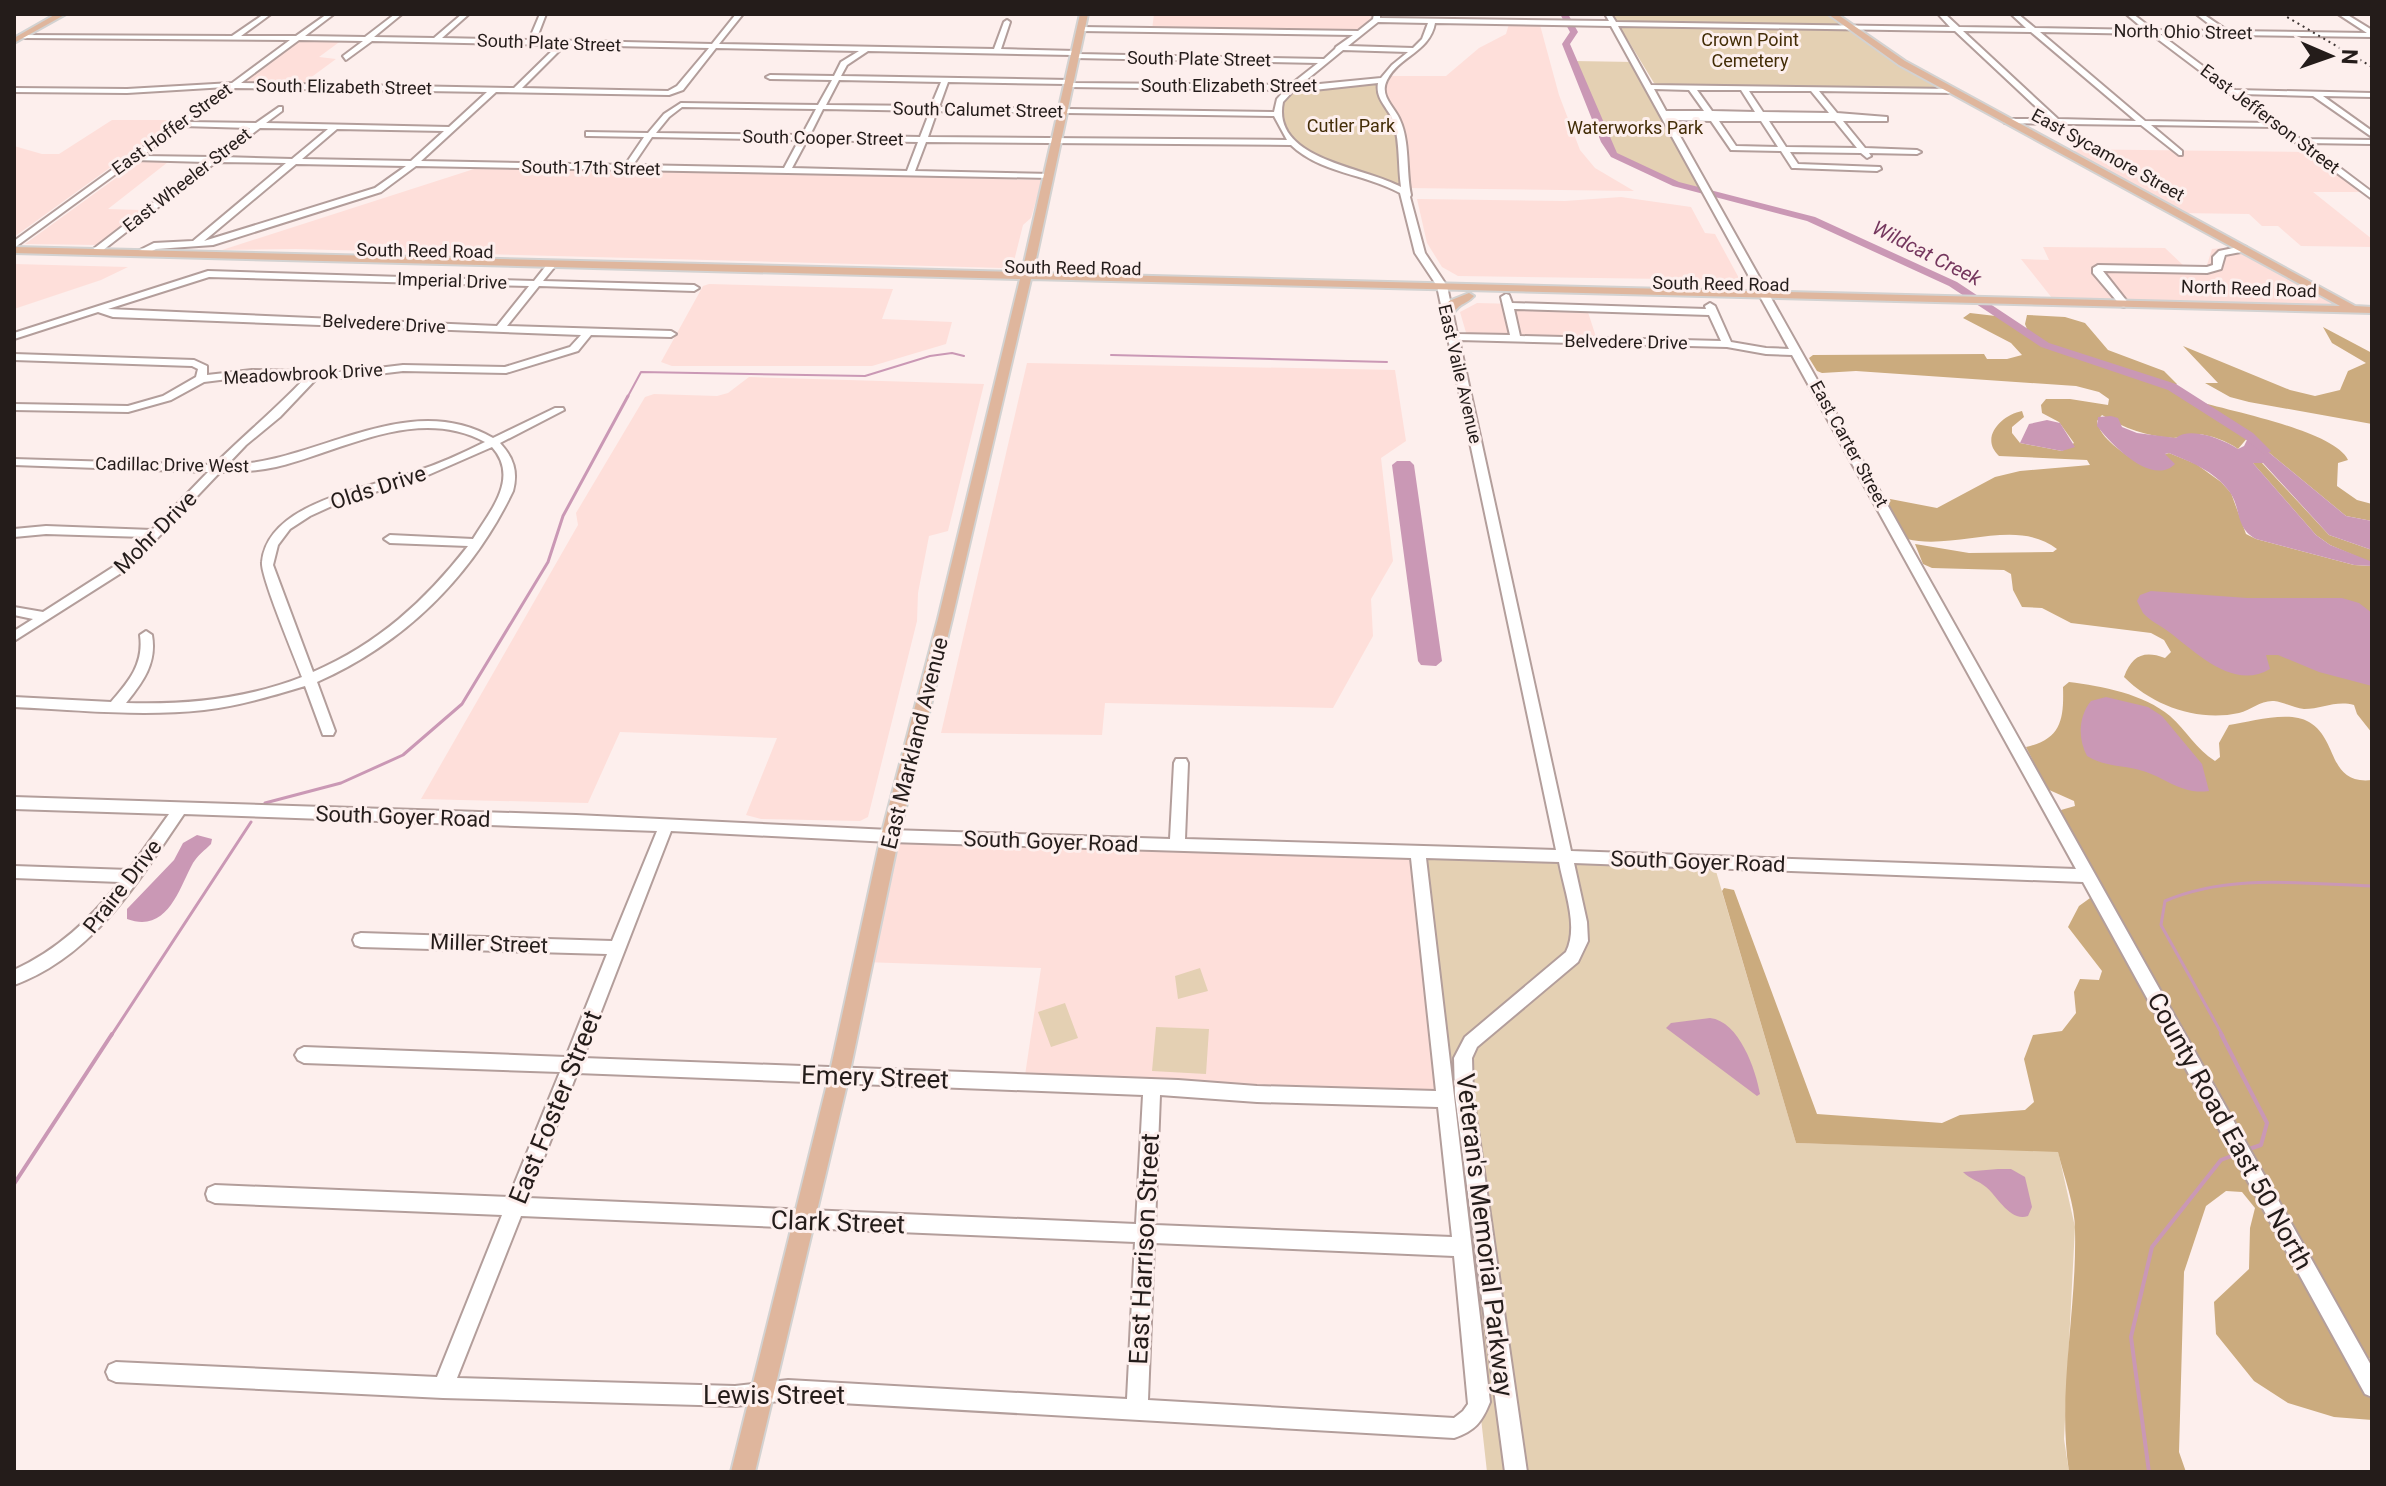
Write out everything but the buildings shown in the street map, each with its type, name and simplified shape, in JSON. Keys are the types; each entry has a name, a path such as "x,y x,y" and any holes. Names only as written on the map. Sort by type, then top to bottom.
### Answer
{"main road":[{"path":"18,38 62,14"},
{"name":"East Markland Avenue","path":"743,1472 839,1076 890,836 945,619 1084,14"},
{"name":"East Sycamore Street","path":"1832,14 1878,49 2354,310"},
{"name":"South Reed Road","path":"14,248 549,268 1766,299 2061,311 2128,308"},
{"name":"South Reed Road","path":"14,258 258,265 549,268"},
{"path":"1405,285 1431,280 1430,271"},
{"name":"South Reed Road","path":"1025,280 1405,285 1507,302 1711,307 1766,299 1940,299 2128,308"},
{"path":"1449,312 1453,303 1469,296"},
{"name":"North Reed Road","path":"2128,308 2354,310 2372,317"},
{"name":"North Reed Road","path":"2128,308 2372,317"}],"street":[{"path":"233,38 268,14"},
{"name":"East Hoffer Street","path":"14,248 331,14"},
{"path":"346,58 399,14"},
{"path":"435,41 466,14"},
{"path":"531,43 543,14"},
{"path":"714,47 740,14"},
{"name":"East Carter Street","path":"1608,14 2088,876"},
{"path":"1941,14 2055,121"},
{"path":"2014,14 2179,153"},
{"name":"East Jefferson Street","path":"2129,14 2372,196"},
{"path":"2199,14 2226,33"},
{"path":"2341,14 2372,34"},
{"path":"1376,17 1292,88 1279,101 1278,114 1284,129 1295,143 1317,160 1395,186 1407,195"},
{"name":"North Ohio Street","path":"1376,17 1614,25 2372,34"},
{"path":"1385,78 1431,34 1432,21"},
{"path":"1887,21 1894,28"},
{"path":"997,52 1007,22"},
{"path":"1081,29 1356,33"},
{"name":"South Plate Street","path":"18,38 368,39 1324,61"},
{"path":"516,90 562,45"},
{"name":"South Elizabeth Street","path":"14,90 127,91 233,85 674,91 714,47"},
{"path":"1338,48 1414,50"},
{"path":"786,172 848,59 865,50"},
{"name":"South Elizabeth Street","path":"770,77 1292,88 1385,78"},
{"name":"East Vaile Avenue","path":"1385,78 1381,94 1393,112 1399,130 1407,195 1420,253 1442,291 1449,312 1566,857"},
{"path":"910,174 945,80"},
{"path":"1649,87 1954,91"},
{"path":"1692,88 1730,147 1786,151 1917,152"},
{"path":"1744,89 1795,166 1877,169 1814,90"},
{"path":"141,253 154,246 210,243 392,182 447,129 494,90"},
{"path":"2234,92 2372,95"},
{"path":"2315,94 2372,135"},
{"name":"South Calumet Street","path":"652,135 677,106 1278,114"},
{"name":"East Wheeler Street","path":"95,252 279,109"},
{"path":"1664,116 1836,118"},
{"path":"2008,121 2278,125"},
{"path":"180,124 447,129"},
{"path":"192,245 335,127"},
{"name":"South Cooper Street","path":"589,134 1295,143"},
{"path":"626,169 652,135"},
{"path":"2299,141 2372,142"},
{"name":"South 17th Street","path":"134,158 1049,176"},
{"path":"2128,308 2098,273 2098,268 2207,270 2218,267 2218,257 2222,253 2243,249"},
{"path":"247,275 258,265"},
{"path":"500,329 549,268"},
{"name":"Imperial Drive","path":"14,336 211,274 694,288"},
{"path":"1507,302 1516,339"},
{"path":"1711,307 1727,344"},
{"name":"Belvedere Drive","path":"98,309 113,314 671,334"},
{"name":"Meadowbrook Drive","path":"14,407 128,409 167,398 201,379 252,373 362,375 403,368 506,370 574,349 588,332"},
{"name":"Belvedere Drive","path":"1454,337 1727,344 1766,351 1796,352"},
{"path":"14,357 194,363 203,368 201,379"},
{"name":"Mohr Drive","path":"14,637 125,565 218,468 315,374"},
{"name":"Olds Drive","path":"328,731 267,565 274,542 292,523 330,501 425,473 559,410"},
{"name":"Cadillac Drive West","path":"14,462 218,468 271,464 364,435 412,426 458,428 493,441"},
{"path":"14,702 206,705 247,698 309,680 379,645 431,603 476,543 510,485 510,465 493,441"},
{"path":"14,533 46,530 156,534"},
{"path":"390,539 476,543"},
{"path":"14,611 46,617"},
{"path":"116,705 146,664 149,648 146,635"},
{"path":"1177,845 1181,763"},
{"name":"South Goyer Road","path":"14,803 2088,876"},
{"name":"Praire Drive","path":"14,978 52,959 80,940 180,809"},
{"name":"East Foster Street","path":"443,1388 666,826"},
{"path":"1418,853 1462,1247"},
{"name":"Veteran's Memorial Parkway","path":"1516,1472 1462,1065 1471,1042 1576,951 1580,941 1579,922 1566,857"},
{"path":"14,872 131,876"},
{"name":"County Road East 50 North","path":"2088,876 2372,1387"},
{"name":"Miller Street","path":"361,940 617,948"},
{"name":"Emery Street","path":"304,1055 1445,1099"},
{"name":"East Harrison Street","path":"1137,1410 1152,1087"},
{"name":"Clark Street","path":"215,1194 1462,1247"},
{"name":"Lewis Street","path":"116,1372 443,1388 735,1396 788,1390 1454,1428 1466,1424 1474,1416 1480,1402 1462,1247"}],"shaded area":[{"path":"1154,14 1377,14 1377,18 1356,33 1152,30"},
{"path":"1509,24 1540,25 1559,95 1580,150 1595,168 1634,191 1405,188 1381,94 1386,76 1446,76 1479,48 1506,34"},
{"path":"301,39 342,40 319,57 336,59 302,84 241,84"},
{"path":"112,120 176,120 14,237 14,146 42,154 59,154"},
{"path":"2060,149 2314,152 2366,192 2313,192 2372,239 2372,247 2301,246 2278,226 2262,226 2249,214 2177,213"},
{"path":"138,162 168,162 108,209 141,210 96,245 25,244"},
{"path":"474,169 1042,180 1031,218 1023,225 1014,261 1003,268 296,249 222,250"},
{"path":"1621,197 1691,207 1705,233 1715,234 1740,280 1458,276 1442,267 1427,243 1417,199 1565,201"},
{"path":"2043,247 2165,248 2184,266 2207,265 2212,249 2235,247 2334,303 2334,306 2052,298 2021,259 2049,260"},
{"path":"14,264 128,267 101,280 14,309"},
{"path":"703,286 893,289 882,319 952,322 946,344 872,366 672,366 661,362"},
{"path":"1477,303 1586,306 1597,340 1467,336 1460,312"},
{"path":"1970,313 2004,317 2029,334 2025,324 2027,315 2065,317 2085,323 2108,350 2164,371 2177,384 2173,388 2189,398 2302,431 2339,449 2348,460 2338,463 2337,486 2357,500 2372,504 2372,521 2346,516 2249,436 2238,449 2208,436 2163,437 2136,431 2102,415 2097,421 2108,440 2138,463 2169,453 2196,464 2221,482 2231,493 2246,534 2354,565 2372,566 2372,733 2354,705 2347,704 2304,709 2269,701 2239,713 2208,715 2162,704 2124,677 2139,657 2150,655 2165,658 2171,652 2164,640 2151,633 2071,623 2042,608 2022,607 2013,590 2011,574 2004,570 1932,568 1923,564 1915,544 1969,553 2053,552 2057,549 2041,540 2023,536 1925,542 1907,539 1885,498 1937,508 1995,477 2020,471 2090,465 2087,460 1999,456 1993,449 1992,434 2007,417 2022,411 2024,417 2012,427 2012,433 2020,443 2062,451 2074,443 2059,422 2042,413 2041,405 2046,399 2108,405 2109,399 2099,392 2076,386 1856,371 1822,373 1817,371 1809,358 1813,355 1984,354 1987,359 2007,359 2022,355 2011,343 1963,318"},
{"path":"2323,327 2372,353 2372,424 2230,397 2205,383 2218,383 2183,346 2290,390 2315,396 2340,390 2348,371 2366,363 2332,343"},
{"path":"1027,363 1395,370 1406,441 1381,458 1393,561 1371,599 1373,636 1333,708 1105,703 1102,735 941,733"},
{"path":"749,377 984,384 948,531 929,536 918,593 917,621 868,817 860,821 761,819 746,815 777,738 620,732 588,803 421,799 578,525 576,513 645,397 654,394 717,396 728,393"},
{"path":"2098,417 2118,418 2122,427 2137,433 2176,438 2189,433 2198,434 2224,441 2238,449 2244,446 2249,436 2346,516 2372,521 2372,550 2329,535 2263,463 2253,463 2316,535 2330,545 2370,561 2372,566 2354,565 2256,539 2244,529 2233,497 2216,478 2169,453 2165,454 2175,464 2166,470 2144,467 2122,452 2097,426"},
{"path":"2047,420 2060,423 2075,447 2062,451 2020,443 2029,424"},
{"path":"1397,461 1410,461 1414,465 1442,661 1436,666 1421,665 1418,661 1392,465"},
{"path":"2252,462 2262,463 2329,535 2372,550 2372,563 2330,545 2316,535"},
{"path":"2151,591 2247,598 2342,598 2359,603 2372,613 2372,686 2319,672 2278,655 2266,655 2270,669 2256,675 2229,672 2203,658 2143,613 2137,601 2140,595"},
{"path":"2069,682 2109,689 2160,708 2215,761 2220,757 2219,743 2229,725 2280,717 2300,719 2318,730 2347,775 2358,780 2372,780 2372,1357 2364,1362 2064,822 2061,810 2075,806 2074,801 2047,789 2026,747 2047,739 2058,726 2063,709 2063,687"},
{"path":"2106,697 2148,707 2162,716 2202,764 2209,791 2191,791 2143,771 2087,756 2081,735 2084,714 2091,701"},
{"path":"197,835 212,839 211,844 193,863 170,906 153,920 141,922 127,919 127,909 174,860 183,843"},
{"path":"890,836 1418,853 1445,1099 1024,1082 1041,968 863,962"},
{"path":"1724,888 1734,890 1817,1114 1942,1123 1960,1115 2025,1110 2034,1102 2024,1059 2033,1035 2062,1031 2076,1013 2074,992 2080,979 2099,980 2102,971 2068,927 2079,906 2097,893 2372,1387 2372,1420 2334,1417 2288,1403 2254,1381 2216,1334 2214,1302 2249,1269 2250,1228 2255,1208 2242,1192 2226,1191 2206,1206 2184,1272 2179,1452 2186,1472 2069,1472 2065,1412 2075,1220 2058,1152 1796,1143 1722,891"},
{"path":"1710,1018 1720,1021 1738,1037 1758,1084 1760,1094 1757,1096 1666,1028 1671,1023"},
{"path":"2011,1169 2025,1177 2032,1207 2028,1216 2010,1212 1986,1187 1963,1172"}],"green space":[{"name":"Crown Point Cemetery","path":"1612,14 1826,14 1875,49 1943,88 1658,85"},
{"name":"Waterworks Park","path":"1573,61 1635,62 1708,192 1645,171 1614,154 1597,125"},
{"name":"Cutler Park","path":"1383,80 1380,86 1393,112 1407,195 1303,150 1284,129 1280,99 1292,88"},
{"path":"1418,853 1713,861 1796,1143 2058,1151 2075,1227 2064,1439 2069,1472 1487,1472"},
{"path":"1200,968 1208,991 1178,999 1175,976"},
{"path":"1065,1003 1078,1038 1051,1047 1038,1012"},
{"path":"1156,1027 1209,1029 1206,1074 1152,1071"}],"waterway":[{"name":"Wildcat Creek","path":"1564,14 1574,32 1566,44 1614,155 1676,184 1811,219 1953,284 2045,345 2172,387 2249,436 2265,451"},
{"path":"627,398 641,372 865,376 930,356 952,353 964,356"},
{"path":"1111,355 1387,362"},
{"path":"265,803 341,783 403,755 462,704 548,562 563,516 628,396"},
{"path":"111,1036 251,822"},
{"path":"2223,1036 2161,925 2165,901 2190,892 2241,883 2372,886"},
{"path":"14,1184 112,1034"},
{"path":"2221,1034 2267,1123 2261,1145 2249,1149"},
{"path":"2149,1472 2131,1337 2152,1247 2221,1160 2234,1155"}],"railway":[{"path":"2282,14 2372,67"}]}
